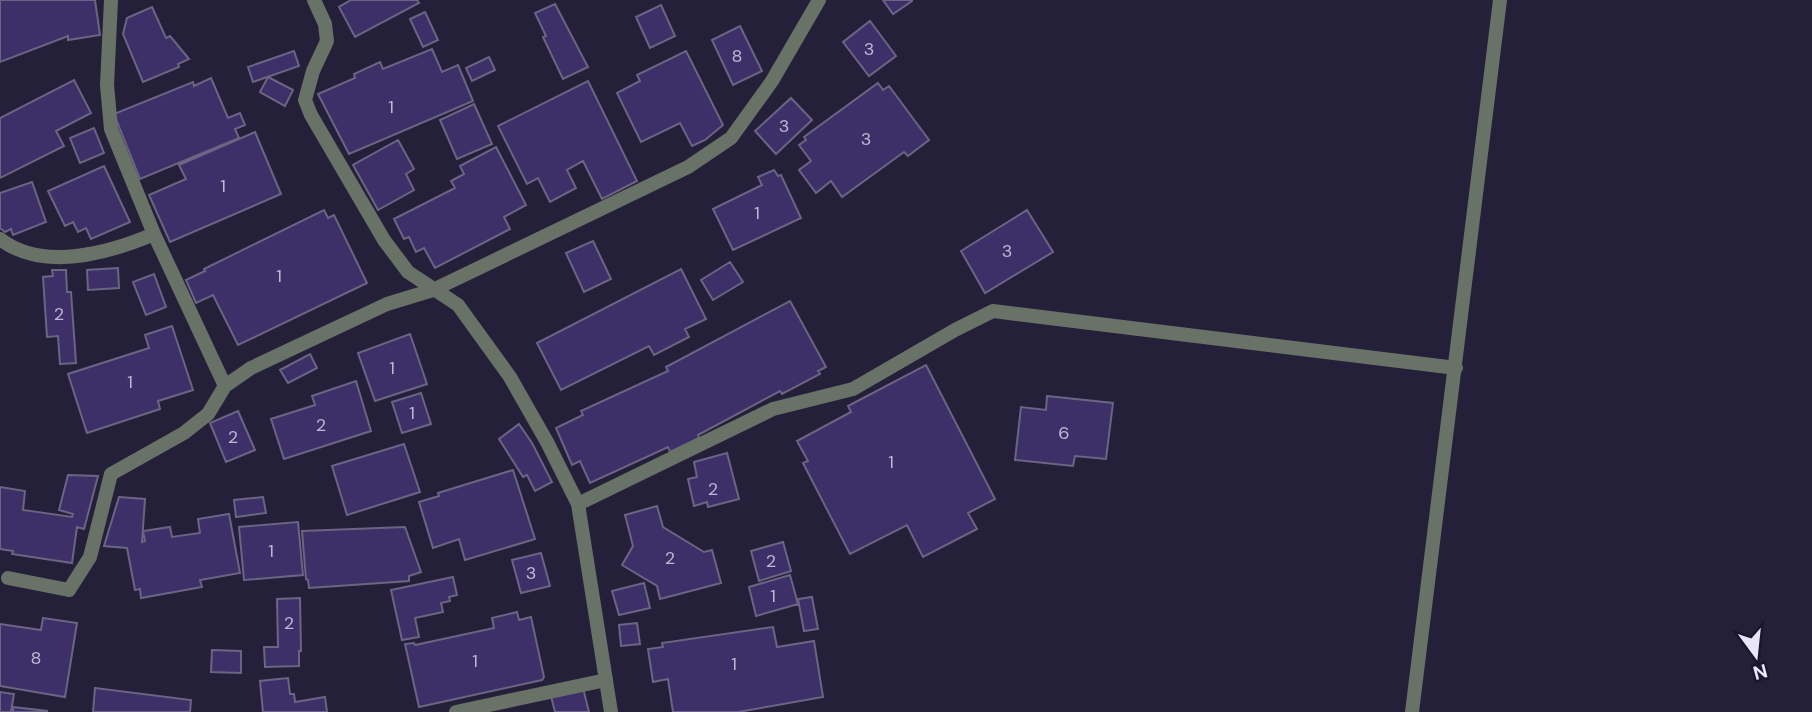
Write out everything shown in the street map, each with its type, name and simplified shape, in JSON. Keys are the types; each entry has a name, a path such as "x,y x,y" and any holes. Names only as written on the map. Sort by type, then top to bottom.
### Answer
{"street":[{"path":"111,0 107,85 111,129 154,234 225,386"},
{"path":"314,0 325,24 327,41 313,71 305,100 311,115 384,240 408,272 458,305 510,377 578,504 611,712"},
{"path":"3,579 69,590 90,556 110,474 184,433 208,414 225,386 251,368 387,304 433,290 688,167 731,138 772,81 819,0"},
{"path":"1412,712 1500,0"},
{"path":"0,239 8,245 40,256 71,257 131,244 154,234"},
{"path":"578,504 773,409 853,389 993,311 1456,368"},
{"path":"456,712 606,681"}],"building":[{"path":"0,0 95,0 100,35 68,40 68,36 0,62"},
{"path":"351,0 417,0 419,3 355,37 339,7"},
{"path":"883,0 912,0 912,1 893,14"},
{"path":"555,4 588,67 563,79 535,13"},
{"path":"661,5 675,36 650,48 636,17"},
{"path":"152,7 166,38 170,36 189,59 178,64 179,67 143,82 123,34 127,18"},
{"path":"425,12 438,40 423,47 410,19"},
{"path":"870,21 896,56 869,76 843,42"},
{"path":"740,26 762,71 733,85 712,40"},
{"path":"432,49 442,72 458,65 473,101 349,154 318,94 355,78 354,74 380,62 383,69"},
{"path":"294,51 299,66 253,82 248,67"},
{"path":"686,51 723,125 705,140 692,146 680,123 641,142 617,93 640,81 637,75"},
{"path":"489,57 495,70 472,81 466,68"},
{"path":"268,77 293,90 285,106 260,92"},
{"path":"211,78 228,118 240,113 245,125 235,129 239,138 140,179 114,114 193,82 194,86"},
{"path":"74,80 91,113 56,131 64,146 0,178 0,118"},
{"path":"588,81 637,181 602,199 583,161 567,170 576,188 550,202 538,178 527,184 498,126"},
{"path":"878,83 883,90 889,86 929,140 908,156 904,152 842,197 831,181 816,193 799,170 811,161 799,145 806,140 804,137"},
{"path":"791,98 812,120 776,154 755,131"},
{"path":"474,104 492,144 457,159 440,120"},
{"path":"94,128 104,153 80,163 70,138"},
{"path":"255,132 281,194 170,242 149,195 186,179 179,165"},
{"path":"398,140 414,169 406,174 414,190 378,210 353,165"},
{"path":"496,147 526,205 504,217 510,229 435,268 424,248 416,252 409,237 404,239 394,219 455,188 451,181 464,174 460,166"},
{"path":"104,166 130,222 91,239 86,228 78,232 73,222 65,226 48,191"},
{"path":"774,170 778,176 781,175 801,218 733,250 713,209 762,185 758,177"},
{"path":"32,182 46,222 13,235 11,229 5,232 0,228 0,193"},
{"path":"324,210 328,218 334,215 367,283 238,345 213,295 196,303 186,280"},
{"path":"1027,210 1053,252 985,293 961,251"},
{"path":"593,241 611,279 584,292 566,253"},
{"path":"730,262 743,282 713,300 701,280"},
{"path":"118,268 119,288 88,290 87,270"},
{"path":"681,269 706,319 685,329 689,337 654,355 649,346 561,390 537,343"},
{"path":"52,270 66,270 67,292 71,292 76,363 60,364 58,336 47,337 43,277 53,276"},
{"path":"154,274 166,307 146,315 133,282"},
{"path":"790,301 826,367 818,371 820,374 782,394 780,391 670,452 668,447 590,483 580,461 572,465 556,428 583,415 581,411 668,371 666,367"},
{"path":"172,326 193,390 158,401 160,409 87,433 68,374 149,348 145,335"},
{"path":"410,334 427,384 375,401 358,353"},
{"path":"310,354 317,368 288,383 280,370"},
{"path":"926,365 995,499 968,513 977,529 923,557 907,525 850,554 803,463 808,461 797,441 851,412 848,406"},
{"path":"356,381 371,431 284,459 271,419 315,405 312,396"},
{"path":"421,393 431,424 402,433 392,402"},
{"path":"1047,396 1113,403 1106,459 1075,456 1073,466 1015,460 1021,407 1046,410"},
{"path":"238,411 255,450 226,462 210,423"},
{"path":"519,424 552,482 535,491 527,475 523,477 499,439"},
{"path":"404,444 420,492 347,515 332,466"},
{"path":"727,453 739,499 708,507 707,502 694,506 688,479 697,477 694,462"},
{"path":"513,470 535,539 465,560 459,539 433,548 419,502 439,496 438,493"},
{"path":"68,475 98,476 84,529 77,527 72,563 12,554 13,551 0,549 0,487 25,491 23,510 72,517 73,514 59,510"},
{"path":"119,497 145,499 142,542 145,541 143,531 170,527 172,537 200,533 198,519 229,514 240,573 200,580 202,587 141,598 140,589 135,590 127,548 104,546"},
{"path":"263,497 266,513 236,517 234,500"},
{"path":"657,506 663,527 704,552 712,550 721,583 660,599 657,586 622,565 633,546 625,515"},
{"path":"298,522 303,575 244,580 239,527"},
{"path":"405,527 421,572 409,576 409,581 309,588 302,531"},
{"path":"783,542 791,571 759,581 751,551"},
{"path":"541,553 550,586 521,593 512,560"},
{"path":"790,575 798,604 756,616 749,587"},
{"path":"453,577 457,595 449,597 450,601 441,603 443,612 415,618 419,637 402,640 391,590"},
{"path":"644,583 650,608 619,615 612,591"},
{"path":"812,597 818,629 804,631 798,599"},
{"path":"300,598 299,666 265,667 264,647 278,647 277,599"},
{"path":"517,612 519,620 531,617 544,677 542,680 419,707 405,644 415,645 494,628 492,618"},
{"path":"43,618 77,623 65,697 0,686 0,624 41,630"},
{"path":"637,623 640,644 621,646 619,625"},
{"path":"773,627 777,647 814,641 823,697 738,712 673,712 668,679 653,682 648,649 663,647 662,643"},
{"path":"212,650 241,651 241,673 211,672"},
{"path":"288,678 290,694 294,694 295,702 325,697 327,712 263,712 260,681"},
{"path":"95,688 191,700 190,712 93,712"},
{"path":"583,688 589,712 555,712 551,696"},
{"path":"0,692 14,694 11,712 0,712"},
{"path":"13,707 47,711 47,712 13,712"}]}
